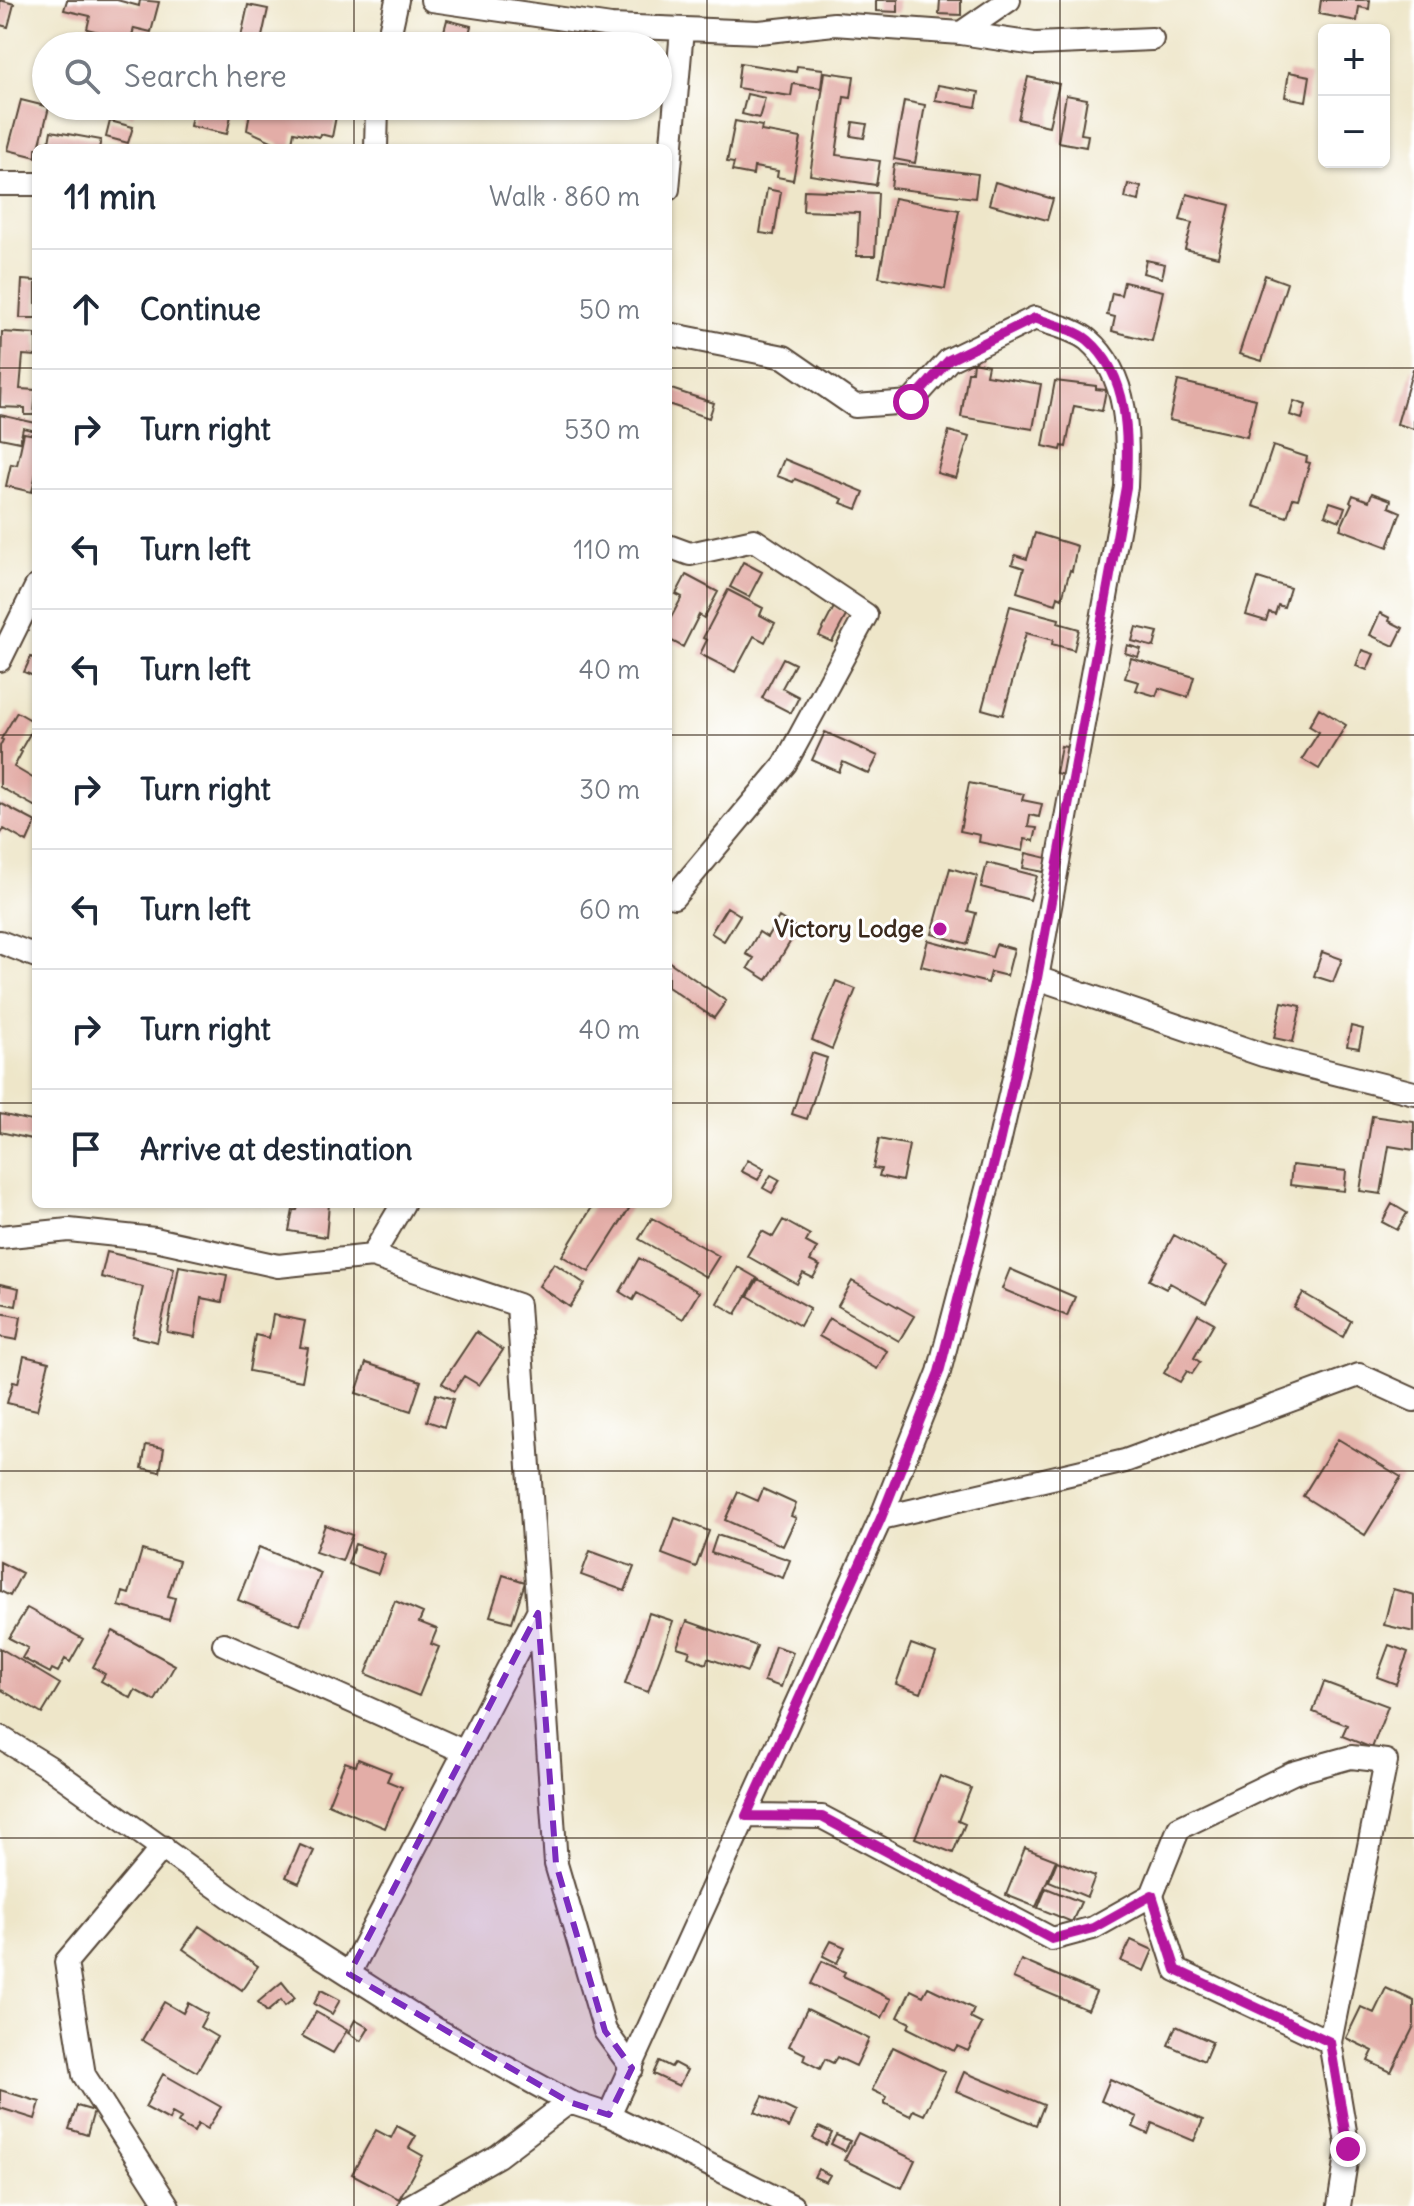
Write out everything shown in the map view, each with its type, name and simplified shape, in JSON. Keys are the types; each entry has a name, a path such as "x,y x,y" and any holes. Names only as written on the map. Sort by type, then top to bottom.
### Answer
{"street":[{"path":"390,32 397,0"},
{"path":"432,0 611,26 682,30 759,32 834,24 961,33 1035,44 1152,39"},
{"path":"961,33 1009,0"},
{"path":"672,144 682,30"},
{"path":"376,144 377,120"},
{"path":"0,184 32,184"},
{"path":"609,2115 881,1518 939,1372 999,1143 1037,978 1126,487 1128,434 1115,374 1086,338 1035,318 949,360 911,402 855,406 784,357 672,335"},
{"path":"672,547 690,554 754,540 866,615 785,764 672,894"},
{"path":"0,660 32,595"},
{"path":"0,942 32,954"},
{"path":"1037,978 1263,1055 1414,1093"},
{"path":"372,1256 401,1208"},
{"path":"0,1237 69,1230 155,1239 278,1266 372,1256 518,1305 556,1864 605,2031 632,2068"},
{"path":"881,1518 1125,1461 1359,1375 1414,1400"},
{"path":"349,1974 538,1613"},
{"path":"224,1644 465,1752"},
{"path":"0,1737 49,1767 247,1909 437,2030 569,2102 609,2115 792,2206"},
{"path":"746,1816 822,1817 1052,1939 1093,1928 1152,1895 1179,1828 1293,1773 1351,1757 1386,1761 1330,2042 1348,2149 1339,2206"},
{"path":"163,1847 66,1962 84,2075 168,2206"},
{"path":"1152,1895 1176,1970 1330,2042"},
{"path":"410,2206 498,2156 569,2102"}],"highlighted area":[{"path":"538,1613 556,1864 605,2031 632,2068 609,2115 569,2102 349,1974"}],"building":[{"path":"0,0 14,4 8,27 0,25"},
{"path":"67,0 117,0 139,6 140,0 159,2 151,32 134,28 133,32 87,29 90,16 64,10"},
{"path":"876,0 898,0 898,12 876,11"},
{"path":"940,0 961,0 961,15 939,14"},
{"path":"1321,0 1370,0 1369,9 1359,7 1357,21 1319,14"},
{"path":"248,5 268,9 263,32 242,32"},
{"path":"447,20 471,26 470,32 444,32"},
{"path":"740,63 796,72 797,66 823,69 821,88 793,84 791,96 737,88"},
{"path":"825,72 854,76 851,98 844,97 836,155 880,161 876,185 810,175"},
{"path":"1289,72 1310,76 1306,101 1285,97"},
{"path":"1028,77 1059,84 1049,126 1018,119"},
{"path":"938,85 979,92 976,107 935,100"},
{"path":"747,94 765,98 759,118 742,114"},
{"path":"1066,95 1087,99 1081,134 1088,135 1086,147 1058,142"},
{"path":"21,100 32,103 32,120 46,120 40,144 32,144 32,156 8,150"},
{"path":"904,101 925,105 915,163 894,159"},
{"path":"191,120 230,120 227,134 190,126"},
{"path":"249,120 335,120 332,137 294,132 292,144 278,144 247,130"},
{"path":"110,121 133,127 128,143 106,137"},
{"path":"735,121 762,126 761,131 801,138 793,180 777,177 778,171 754,167 753,175 732,171 734,163 727,162"},
{"path":"853,122 867,124 864,138 851,136"},
{"path":"51,131 101,140 100,144 49,144"},
{"path":"894,164 978,174 975,198 891,188"},
{"path":"995,182 1053,199 1047,220 989,204"},
{"path":"1128,184 1141,187 1139,201 1125,198"},
{"path":"767,189 781,192 774,235 760,233"},
{"path":"804,190 878,193 875,256 857,256 859,213 803,211"},
{"path":"1187,194 1230,205 1218,257 1185,249 1192,223 1180,220"},
{"path":"894,198 959,210 945,289 879,277"},
{"path":"1146,260 1165,264 1162,278 1143,273"},
{"path":"1265,275 1287,283 1262,361 1239,354"},
{"path":"22,280 32,281 32,318 20,318"},
{"path":"1124,282 1163,291 1152,341 1112,331 1115,317 1107,315 1112,293 1121,295"},
{"path":"2,332 32,334 32,356 23,355 20,389 32,390 32,415 25,415 25,408 0,407"},
{"path":"973,362 988,365 986,375 1041,384 1033,429 961,417 968,372 972,372"},
{"path":"1414,369 1414,429 1397,424"},
{"path":"1055,381 1106,390 1102,411 1074,406 1066,447 1062,446 1061,450 1043,446"},
{"path":"1178,381 1256,399 1247,437 1169,420"},
{"path":"672,389 714,403 709,418 672,405"},
{"path":"1294,401 1306,405 1302,419 1290,415"},
{"path":"0,415 32,422 32,430 23,428 20,442 0,438"},
{"path":"949,431 969,437 956,478 937,473"},
{"path":"24,433 32,434 32,492 6,486 11,464 17,465"},
{"path":"1273,446 1307,457 1306,462 1310,463 1298,499 1293,498 1287,517 1253,506"},
{"path":"784,459 864,492 857,509 841,503 843,499 795,479 793,482 777,476"},
{"path":"1372,493 1391,500 1389,507 1401,512 1388,547 1340,529 1353,495 1369,501"},
{"path":"1330,502 1345,507 1340,521 1325,515"},
{"path":"1035,533 1077,546 1072,571 1062,598 1058,596 1056,604 1017,592 1024,568 1012,564 1015,555 1027,559"},
{"path":"743,562 762,572 749,597 730,587"},
{"path":"686,575 718,592 704,618 699,615 683,647 672,641 672,616 682,597 676,594"},
{"path":"1258,578 1290,588 1284,607 1278,605 1275,614 1269,612 1266,621 1246,615"},
{"path":"728,590 763,608 760,615 775,623 765,642 754,636 735,672 700,654 707,640 703,638"},
{"path":"1010,606 1059,619 1058,623 1079,629 1074,650 1052,644 1053,640 1026,633 1003,715 982,709"},
{"path":"834,607 847,614 832,642 819,636"},
{"path":"1380,613 1403,628 1394,646 1370,635"},
{"path":"1136,627 1158,632 1154,647 1132,641"},
{"path":"1127,645 1141,649 1138,657 1125,653"},
{"path":"1362,650 1374,654 1367,670 1356,666"},
{"path":"31,657 32,657 32,675 24,672"},
{"path":"783,658 795,664 782,688 799,697 791,713 762,698"},
{"path":"1131,658 1194,677 1188,697 1159,688 1156,696 1136,690 1139,682 1125,678"},
{"path":"1319,708 1346,725 1319,769 1302,759 1319,732 1309,726"},
{"path":"17,712 32,721 32,730 14,767 32,778 32,805 0,787 1,739"},
{"path":"825,732 878,756 869,774 843,762 839,772 812,760"},
{"path":"1061,746 1072,748 1067,776 1056,773"},
{"path":"969,783 1024,794 1022,800 1042,804 1039,817 1030,815 1028,827 1037,828 1034,841 1025,839 1023,851 979,842 980,835 960,831"},
{"path":"0,803 32,820 32,831 27,842 4,829 0,835"},
{"path":"1026,853 1047,858 1044,872 1023,868"},
{"path":"987,863 1037,876 1030,900 981,887"},
{"path":"950,868 977,876 968,911 976,913 968,944 932,934"},
{"path":"727,907 740,915 724,941 711,933"},
{"path":"779,917 798,929 767,980 748,968 754,958 746,954 759,932 767,937"},
{"path":"928,940 992,957 996,944 1014,949 1007,976 991,972 988,983 921,966"},
{"path":"1322,952 1342,959 1333,982 1314,976"},
{"path":"672,964 726,1001 714,1018 672,990"},
{"path":"836,981 856,989 832,1049 812,1040"},
{"path":"1282,1002 1301,1006 1293,1042 1274,1038"},
{"path":"1351,1026 1363,1029 1359,1048 1347,1046"},
{"path":"812,1053 827,1058 807,1119 792,1114"},
{"path":"0,1114 32,1121 32,1139 0,1132"},
{"path":"1372,1116 1414,1122 1414,1150 1389,1146 1381,1194 1360,1191"},
{"path":"879,1139 909,1145 902,1181 879,1176 881,1169 873,1168"},
{"path":"748,1160 764,1169 758,1180 741,1171"},
{"path":"1292,1165 1346,1171 1344,1191 1290,1185"},
{"path":"771,1175 780,1180 772,1193 763,1188"},
{"path":"1392,1204 1407,1213 1397,1230 1382,1222"},
{"path":"329,1208 326,1237 289,1231 293,1210"},
{"path":"592,1208 629,1208 589,1272 562,1256"},
{"path":"652,1218 719,1256 706,1277 639,1239"},
{"path":"783,1220 810,1235 806,1242 817,1248 810,1261 820,1266 813,1278 803,1273 797,1284 747,1256 762,1231 773,1237"},
{"path":"1174,1235 1228,1265 1206,1303 1170,1283 1166,1289 1149,1280"},
{"path":"107,1252 174,1268 157,1342 132,1336 143,1287 101,1277"},
{"path":"639,1258 699,1292 683,1319 637,1293 633,1300 620,1292"},
{"path":"554,1263 585,1284 570,1307 539,1286"},
{"path":"179,1266 227,1275 222,1302 201,1298 195,1337 167,1332"},
{"path":"738,1267 757,1278 736,1314 717,1303"},
{"path":"1010,1269 1075,1297 1067,1316 1002,1289"},
{"path":"758,1279 810,1308 800,1326 748,1296"},
{"path":"852,1281 914,1316 899,1341 838,1306"},
{"path":"0,1284 19,1288 16,1306 0,1303"},
{"path":"1303,1293 1351,1321 1343,1337 1294,1308"},
{"path":"0,1313 21,1317 17,1340 0,1337"},
{"path":"1198,1314 1214,1323 1194,1358 1200,1362 1192,1374 1187,1371 1180,1382 1164,1373"},
{"path":"273,1315 305,1321 300,1347 308,1348 302,1381 249,1371 255,1335 269,1338"},
{"path":"829,1318 887,1351 877,1369 819,1336"},
{"path":"476,1332 503,1350 479,1385 464,1376 454,1391 442,1383"},
{"path":"24,1356 49,1362 37,1410 7,1403 13,1382 18,1383"},
{"path":"366,1363 421,1381 411,1411 356,1393"},
{"path":"436,1394 453,1399 444,1427 427,1421"},
{"path":"1338,1439 1401,1477 1365,1535 1303,1496"},
{"path":"146,1445 164,1448 160,1472 142,1468"},
{"path":"763,1489 796,1504 791,1516 796,1518 783,1546 725,1520 738,1492 758,1501"},
{"path":"675,1518 709,1531 696,1567 662,1554"},
{"path":"325,1525 352,1535 342,1561 315,1552"},
{"path":"717,1535 790,1560 783,1578 711,1553"},
{"path":"355,1544 385,1554 378,1574 348,1564"},
{"path":"259,1547 321,1573 300,1625 238,1600"},
{"path":"142,1550 179,1561 168,1596 175,1598 169,1620 119,1606 123,1592 129,1594"},
{"path":"590,1551 634,1567 625,1591 581,1575"},
{"path":"0,1562 22,1573 10,1596 0,1591"},
{"path":"503,1575 525,1582 512,1622 490,1616"},
{"path":"1393,1589 1414,1595 1414,1632 1384,1625"},
{"path":"395,1601 423,1613 419,1622 437,1629 431,1644 439,1647 419,1696 366,1674"},
{"path":"27,1608 83,1639 70,1662 65,1659 58,1672 52,1669 50,1673 22,1658 28,1648 9,1638"},
{"path":"649,1613 673,1621 648,1692 625,1684"},
{"path":"687,1621 757,1646 747,1672 708,1658 706,1664 688,1657 690,1651 677,1647"},
{"path":"113,1631 175,1665 155,1701 135,1690 131,1698 101,1681 105,1674 93,1667"},
{"path":"911,1644 936,1653 921,1693 896,1684"},
{"path":"1389,1645 1408,1652 1396,1684 1377,1677"},
{"path":"775,1646 793,1652 781,1687 764,1681"},
{"path":"0,1648 60,1684 42,1714 0,1689"},
{"path":"1324,1682 1388,1706 1372,1748 1342,1736 1347,1725 1313,1712"},
{"path":"358,1759 391,1772 387,1781 402,1787 385,1828 328,1804 345,1762 356,1766"},
{"path":"940,1776 971,1788 958,1821 965,1824 953,1853 915,1838"},
{"path":"300,1845 314,1851 299,1883 286,1877"},
{"path":"1025,1848 1056,1860 1036,1907 1006,1895"},
{"path":"1057,1861 1095,1876 1087,1897 1049,1881"},
{"path":"1046,1888 1081,1902 1072,1922 1038,1908"},
{"path":"199,1926 258,1966 242,1990 183,1949"},
{"path":"1131,1940 1153,1950 1144,1971 1121,1961"},
{"path":"831,1941 845,1947 837,1963 823,1956"},
{"path":"1021,1960 1096,1992 1088,2010 1013,1978"},
{"path":"822,1961 845,1972 843,1976 891,1999 882,2018 811,1984"},
{"path":"282,1982 295,1998 285,2006 281,2000 267,2012 258,2002"},
{"path":"928,1987 974,2009 970,2018 982,2024 968,2051 957,2046 954,2051 908,2028 910,2023 898,2017 911,1990 923,1996"},
{"path":"1386,1988 1414,2001 1414,2026 1391,2072 1368,2061 1373,2051 1346,2038 1361,2007 1374,2013"},
{"path":"321,1990 340,2000 332,2014 314,2004"},
{"path":"164,2002 183,2013 188,2003 207,2014 200,2027 217,2037 197,2072 142,2040"},
{"path":"807,2009 869,2039 856,2066 837,2057 833,2063 825,2059 820,2069 803,2060 805,2054 789,2046"},
{"path":"316,2012 347,2030 333,2053 302,2036"},
{"path":"355,2020 369,2028 361,2041 348,2033"},
{"path":"1176,2026 1212,2042 1204,2061 1168,2045"},
{"path":"893,2047 945,2072 924,2115 913,2110 910,2116 884,2103 887,2097 872,2090"},
{"path":"659,2061 671,2067 674,2063 687,2070 679,2086 653,2074"},
{"path":"964,2072 1044,2105 1036,2125 956,2091"},
{"path":"163,2074 221,2107 207,2129 198,2124 194,2132 178,2123 181,2118 172,2113 169,2120 145,2107"},
{"path":"1110,2079 1203,2120 1194,2141 1152,2123 1148,2134 1133,2127 1137,2117 1101,2101"},
{"path":"0,2090 40,2102 35,2119 0,2108"},
{"path":"763,2096 796,2112 789,2128 755,2112"},
{"path":"77,2106 94,2111 87,2135 69,2129"},
{"path":"397,2126 416,2136 409,2148 423,2156 399,2199 352,2174 376,2130 391,2138"},
{"path":"819,2127 832,2133 826,2145 813,2138"},
{"path":"858,2133 915,2160 902,2188 844,2160"},
{"path":"836,2135 850,2141 845,2151 831,2144"},
{"path":"818,2169 830,2175 826,2182 814,2177"}],"place":[{"name":"Victory Lodge","path":"940,929"}],"route":[{"path":"911,402 949,360 1035,318 1086,338 1115,374 1128,434 1126,487 1037,978 999,1143 939,1372 881,1518 746,1816 822,1817 1052,1939 1093,1928 1152,1895 1176,1970 1330,2042 1348,2149"}]}
